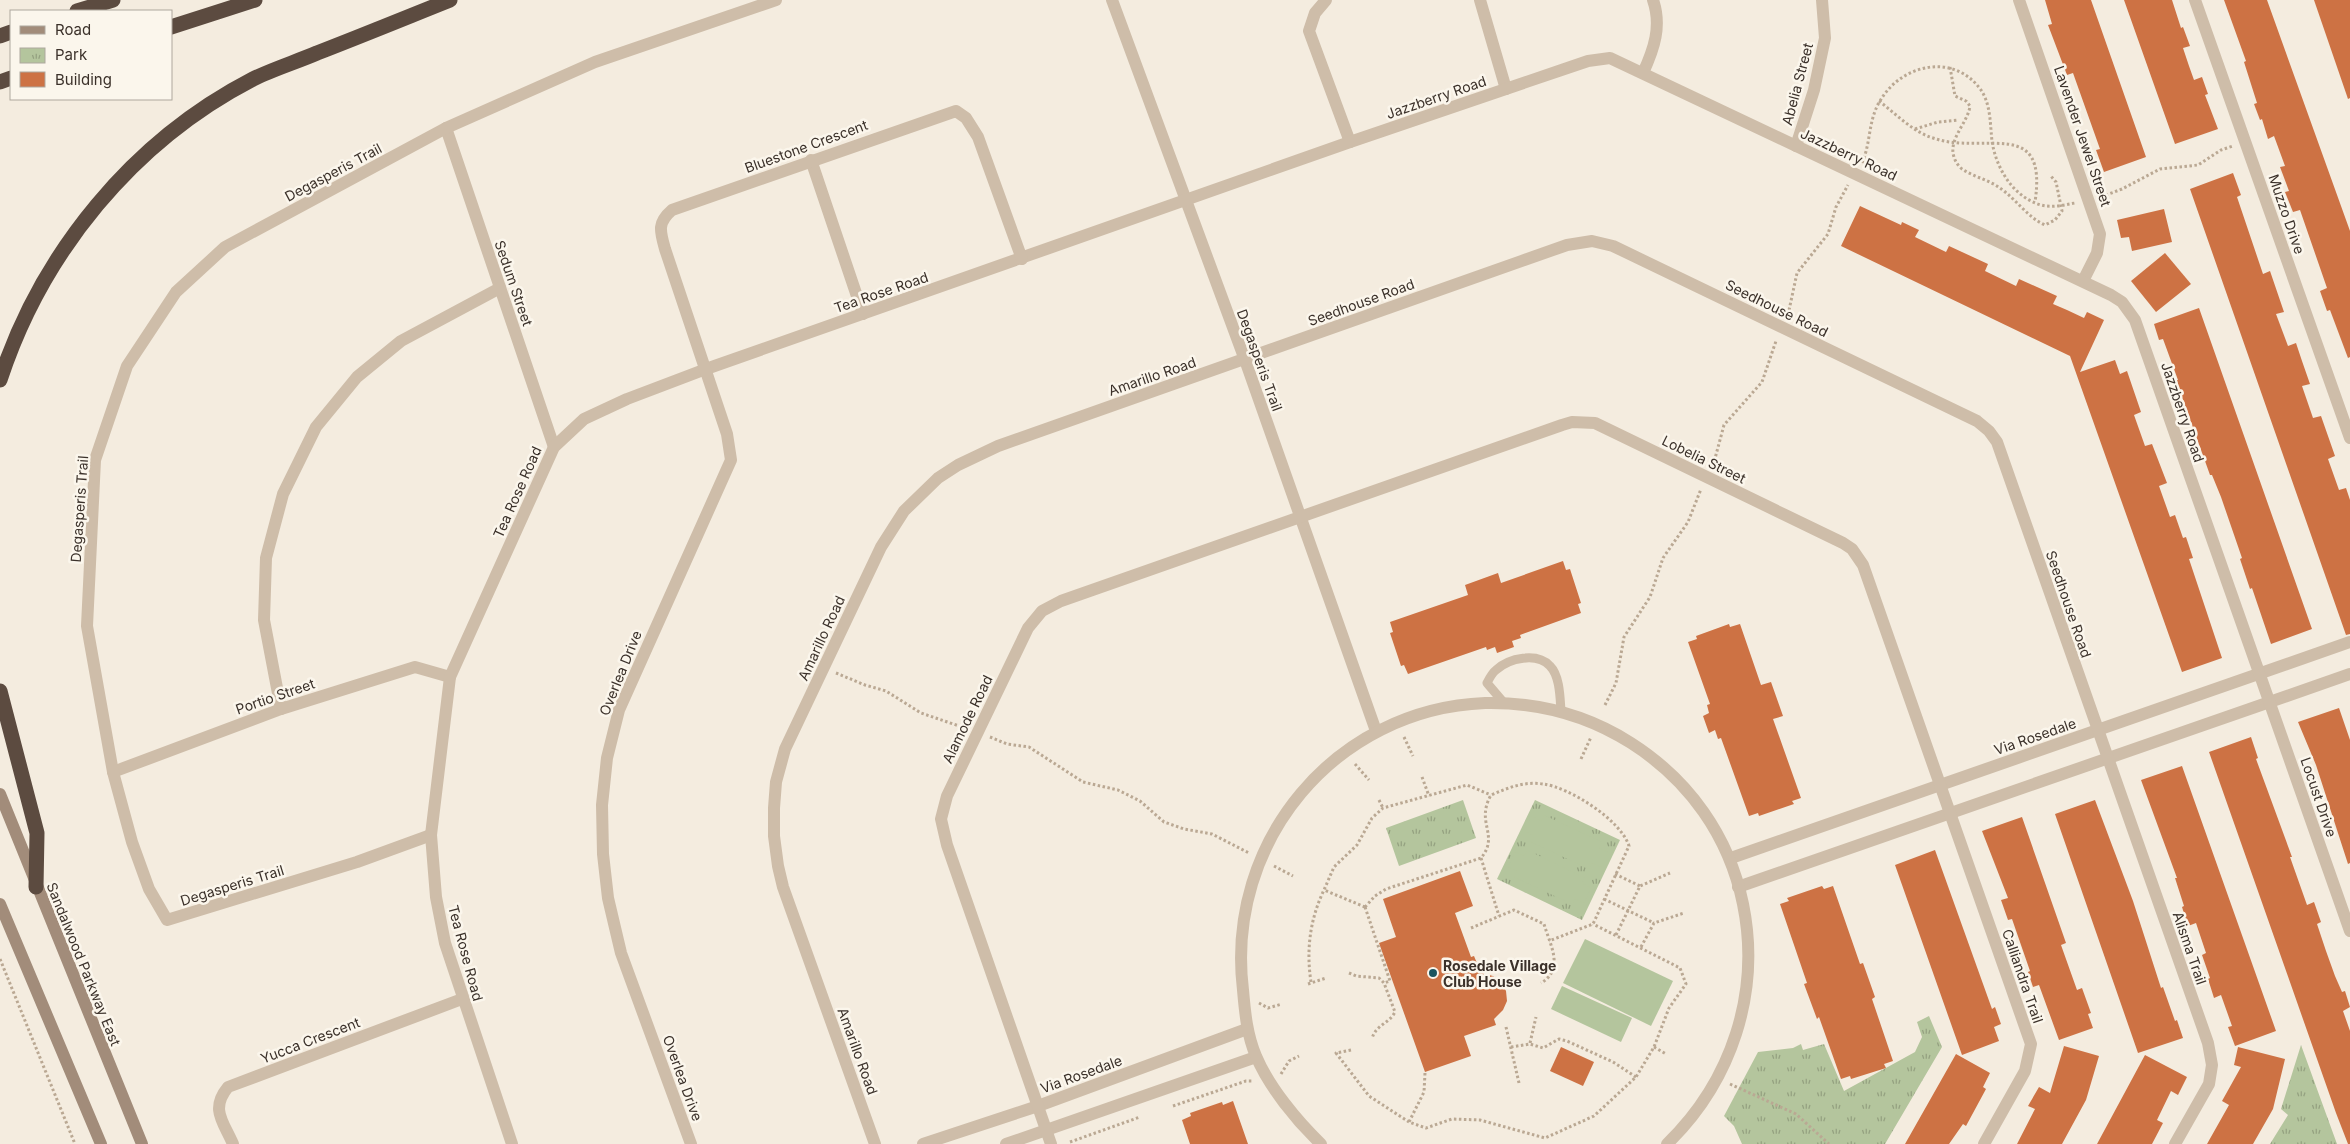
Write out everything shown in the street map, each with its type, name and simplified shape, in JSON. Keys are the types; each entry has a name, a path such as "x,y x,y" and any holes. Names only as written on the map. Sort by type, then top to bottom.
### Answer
{"highway":[{"path":"80,10 112,0"},
{"path":"172,27 255,0"},
{"path":"0,380 11,346 32,303 66,244 103,197 151,149 192,114 254,78 450,0"},
{"path":"0,692 37,833 36,887"}],"main road":[{"name":"Sandalwood Parkway East","path":"0,794 36,887 142,1144"},
{"path":"0,904 100,1144"}],"street":[{"name":"Degasperis Trail","path":"430,835 357,862 167,920 146,881 132,842 113,772 87,626 95,460 127,366 176,292 224,247 446,128 595,62 776,0"},
{"name":"Degasperis Trail","path":"1112,0 1184,201 1245,360 1376,731"},
{"path":"1326,0 1315,13 1309,31 1350,142"},
{"path":"1480,0 1506,89"},
{"path":"1643,73 1654,50 1658,22 1654,0"},
{"name":"Abelia Street","path":"1796,146 1814,90 1825,38 1822,0"},
{"name":"Lavender Jewel Street","path":"2019,0 2095,200 2100,245 2083,282"},
{"name":"Muzzo Drive","path":"2195,0 2350,438"},
{"name":"Jazzberry Road","path":"1184,201 1588,61 1610,58 1643,73 2122,302 2135,320 2269,702"},
{"name":"Bluestone Crescent","path":"706,369 665,249 660,231 663,218 672,210 810,160 956,111 966,118 978,137 1022,259"},
{"name":"Sedum Street","path":"446,128 554,447"},
{"path":"810,160 863,314"},
{"name":"Tea Rose Road","path":"512,1144 462,999 445,943 436,897 430,835 450,677 554,447 584,419 626,399 706,369 1184,201"},
{"name":"Seedhouse Road","path":"1245,360 1580,241 1602,242 1612,246 1977,421 1989,431 1997,442 2108,759"},
{"path":"281,708 264,620 266,558 283,494 316,427 357,376 401,341 500,288"},
{"name":"Amarillo Road","path":"875,1144 784,887 775,844 774,808 780,766 785,749 881,547 904,511 938,478 958,465 998,446 1245,360"},
{"name":"Overlea Drive","path":"691,1144 621,953 608,898 603,854 602,805 608,758 619,710 731,460 727,434 706,369"},
{"name":"Lobelia Street","path":"1300,517 1572,422 1595,423 1843,543 1858,556 1863,565 1950,814"},
{"name":"Alamode Road","path":"1051,1144 943,833 941,819 947,796 1028,628 1042,611 1061,601 1300,517"},
{"name":"Via Rosedale","path":"1730,858 2350,642"},
{"name":"Portio Street","path":"113,772 281,708 415,667 450,677"},
{"path":"1738,887 2350,674"},
{"name":"Locust Drive","path":"2269,702 2350,932"},
{"path":"1321,1144 1287,1106 1256,1057 1247,1029 1241,972 1241,943 1250,888 1260,859 1276,828 1293,802 1312,780 1330,763 1376,731 1432,711 1468,704 1504,703 1561,711 1614,732 1649,755 1667,770 1702,809 1730,858 1747,925 1749,956 1739,1028 1726,1064 1714,1087 1700,1108 1667,1144"},
{"name":"Alisma Trail","path":"2108,759 2211,1054 2212,1074 2209,1084 2176,1144"},
{"name":"Calliandra Trail","path":"1950,814 2031,1044 2025,1071 1984,1144"},
{"name":"Yucca Crescent","path":"233,1144 218,1109 219,1097 228,1087 462,999"},
{"name":"Via Rosedale","path":"923,1144 1038,1106 1247,1029"},
{"path":"1006,1144 1256,1057"}],"lane":[{"path":"1504,703 1487,683 1495,670 1507,662 1529,657 1551,666 1556,677 1561,711"}],"path":[{"path":"1863,160 1873,116 1879,101 1892,83 1910,73 1930,67 1950,67 1969,77 1981,91 1989,108 1992,144 2004,176 2014,189 2041,205 2062,205 2095,200 2122,189 2160,169 2198,165 2221,150 2246,142"},
{"path":"1950,67 1955,96 1966,101 1970,106 1969,114 1953,144 1956,163 1962,169 2000,188 2035,220 2045,225 2055,220 2062,211 2056,182 2050,175"},
{"path":"1879,101 1915,129 1932,138 1953,144 2014,144 2027,150 2035,164 2038,181 2036,202"},
{"path":"1915,129 1938,122 1958,120"},
{"path":"1605,705 1616,683 1624,637 1650,597 1662,558 1688,522 1707,476 1714,465 1724,425 1762,382 1791,306 1797,272 1828,234 1836,207 1850,183"},
{"path":"833,672 886,691 921,713 1007,744 1029,747 1083,782 1118,790 1140,801 1164,822 1184,829 1212,834 1249,853"},
{"path":"1404,737 1413,756"},
{"path":"1581,759 1591,737"},
{"path":"1355,764 1369,780"},
{"path":"1422,776 1429,796"},
{"path":"1326,978 1310,983 1308,955 1310,934 1324,890 1334,867 1357,845 1372,818 1383,808 1466,785 1491,795 1518,785 1543,784 1559,788 1583,800 1613,823 1628,842 1628,849 1593,924 1549,941"},
{"path":"1365,906 1386,889 1480,858 1489,844 1483,812 1491,795"},
{"path":"1379,800 1383,808"},
{"path":"1480,858 1499,916"},
{"path":"1271,864 1294,876"},
{"path":"1616,935 1640,886 1670,873"},
{"path":"1616,874 1640,886"},
{"path":"1324,890 1365,906"},
{"path":"1604,899 1654,923"},
{"path":"1365,906 1390,981 1384,983"},
{"path":"1471,928 1514,910 1544,924 1554,957 1554,968 1549,977 1541,983"},
{"path":"1640,947 1654,923 1684,913"},
{"path":"1351,1050 1336,1053 1369,1096 1409,1122 1426,1128 1452,1119 1480,1120 1546,1138 1594,1116 1636,1078 1654,1047 1669,1008 1686,984 1680,968 1593,924"},
{"path":"0,959 75,1144"},
{"path":"1349,973 1356,976 1379,978 1384,983 1395,1012 1389,1020 1379,1026 1372,1038"},
{"path":"1256,1002 1268,1008 1282,1004"},
{"path":"1530,1044 1536,1017"},
{"path":"1506,1027 1519,1084"},
{"path":"1511,1047 1530,1044 1542,1048 1559,1039 1613,1062 1636,1078"},
{"path":"1654,1047 1666,1054"},
{"path":"1281,1074 1288,1061 1299,1056"},
{"path":"1409,1122 1424,1092 1425,1073"},
{"path":"1173,1106 1246,1080 1256,1081"},
{"path":"1729,1084 1796,1114 1829,1144"},
{"path":"1070,1142 1140,1117"}],"green space":[{"path":"1463,800 1476,838 1399,866 1386,828"},
{"path":"1535,800 1620,840 1582,920 1497,879"},
{"path":"1544,815 1602,842 1599,848 1608,852 1601,867 1592,863 1589,869 1531,842 1534,836 1525,831 1532,816 1541,821"},
{"path":"1527,850 1585,878 1582,883 1591,888 1584,903 1575,899 1572,904 1514,877 1517,871 1508,867 1515,852 1524,856"},
{"path":"1585,939 1673,981 1651,1026 1563,983"},
{"path":"1562,986 1632,1018 1621,1042 1551,1009"},
{"path":"1929,1016 1942,1047 1885,1144 1742,1144 1734,1126 1724,1116 1758,1052 1793,1048 1801,1044 1803,1050 1824,1044 1844,1091 1915,1052 1922,1037 1917,1022"},
{"path":"2301,1045 2337,1144 2270,1144 2288,1115 2281,1109"}],"building":[{"path":"2045,0 2091,0 2146,157 2104,172 2096,150 2100,149 2073,73 2067,75 2048,25 2052,24"},
{"path":"2124,0 2172,0 2181,28 2183,27 2190,46 2183,48 2189,66 2194,80 2202,77 2208,94 2205,95 2218,129 2175,144"},
{"path":"2224,0 2267,0 2350,231 2350,357 2348,358 2330,310 2327,311 2320,291 2327,288 2300,210 2293,212 2285,192 2289,191 2280,167 2285,166 2274,136 2268,139 2262,119 2260,120 2254,104 2257,103 2244,62 2246,61"},
{"path":"2314,0 2350,0 2350,98 2348,99"},
{"path":"2233,173 2241,195 2237,197 2263,274 2270,271 2284,312 2276,314 2288,346 2296,343 2310,384 2302,386 2313,418 2321,416 2335,456 2328,459 2339,490 2346,488 2350,500 2350,634 2346,635 2190,189"},
{"path":"1860,206 1901,225 1902,222 1919,230 1915,237 1946,252 1949,246 1988,264 1985,271 2016,286 2019,279 2057,296 2053,304 2084,318 2087,312 2104,320 2080,372 2115,360 2120,374 2127,371 2141,412 2134,415 2145,446 2152,444 2167,483 2159,486 2170,517 2175,515 2183,538 2186,537 2193,558 2189,559 2222,658 2182,672 2070,356 1841,246"},
{"path":"2164,209 2172,242 2132,251 2129,237 2121,238 2117,220"},
{"path":"2165,253 2191,284 2156,312 2131,281"},
{"path":"2199,308 2312,629 2271,644 2252,588 2250,589 2240,559 2242,558 2221,497 2212,475 2210,475 2163,339 2159,340 2154,324"},
{"path":"1563,561 1566,570 1570,569 1581,603 1578,604 1581,613 1520,635 1521,638 1512,641 1514,647 1497,653 1495,647 1487,650 1486,647 1408,674 1404,665 1401,666 1390,633 1393,632 1390,622 1468,595 1465,585 1498,573 1501,583"},
{"path":"1729,624 1730,627 1740,624 1761,685 1771,682 1783,716 1773,719 1801,798 1792,801 1794,804 1759,816 1758,813 1749,816 1721,738 1718,739 1715,730 1709,733 1703,716 1709,713 1707,705 1710,704 1688,642 1697,639 1696,636"},
{"path":"2339,708 2350,740 2350,863 2348,864 2316,765 2298,722"},
{"path":"2251,737 2258,758 2256,759 2292,857 2290,857 2307,905 2314,902 2321,922 2317,924 2326,951 2342,992 2345,991 2350,1007 2343,1011 2350,1031 2350,1144 2348,1144 2336,1113 2209,752"},
{"path":"2182,766 2276,1031 2235,1046 2228,1027 2232,1026 2221,995 2214,998 2208,979 2210,978 2202,955 2206,953 2196,923 2188,926 2175,878 2177,878 2141,780"},
{"path":"2095,800 2133,901 2161,988 2163,987 2183,1038 2138,1053 2055,814"},
{"path":"2022,817 2066,943 2061,945 2077,990 2082,988 2091,1013 2088,1014 2093,1028 2059,1040 2039,985 2033,987 2028,972 2030,971 2012,919 2008,920 2001,900 2008,898 1982,831"},
{"path":"1935,850 1992,1009 1995,1007 2001,1024 1994,1027 1999,1041 1962,1055 1895,865"},
{"name":"Rosedale Village Club House","path":"1460,871 1473,906 1455,913 1471,957 1474,956 1481,973 1493,976 1501,982 1506,991 1507,1001 1503,1010 1494,1019 1496,1025 1464,1036 1471,1056 1425,1072 1379,943 1396,937 1383,899"},
{"path":"1822,886 1824,889 1833,886 1860,964 1863,963 1875,997 1872,999 1893,1061 1884,1064 1886,1068 1851,1079 1850,1076 1841,1079 1819,1017 1817,1019 1804,984 1807,983 1780,904 1789,901 1787,898"},
{"path":"2064,1046 2099,1056 2086,1100 2062,1144 2017,1144 2035,1109 2028,1106 2039,1087 2050,1093"},
{"path":"1561,1047 1594,1062 1583,1086 1550,1071"},
{"path":"2238,1047 2285,1059 2273,1109 2253,1144 2207,1144 2229,1105 2222,1101 2241,1067 2234,1065"},
{"path":"1956,1054 1990,1073 1983,1087 1986,1089 1966,1126 1963,1124 1949,1144 1905,1144"},
{"path":"2145,1055 2187,1077 2178,1095 2171,1091 2157,1120 2163,1123 2152,1144 2097,1144"},
{"path":"1233,1101 1248,1144 1190,1144 1182,1120 1191,1116 1190,1113 1222,1102 1223,1105"}],"place":[{"name":"Rosedale Village Club House","path":"1433,973"}]}
